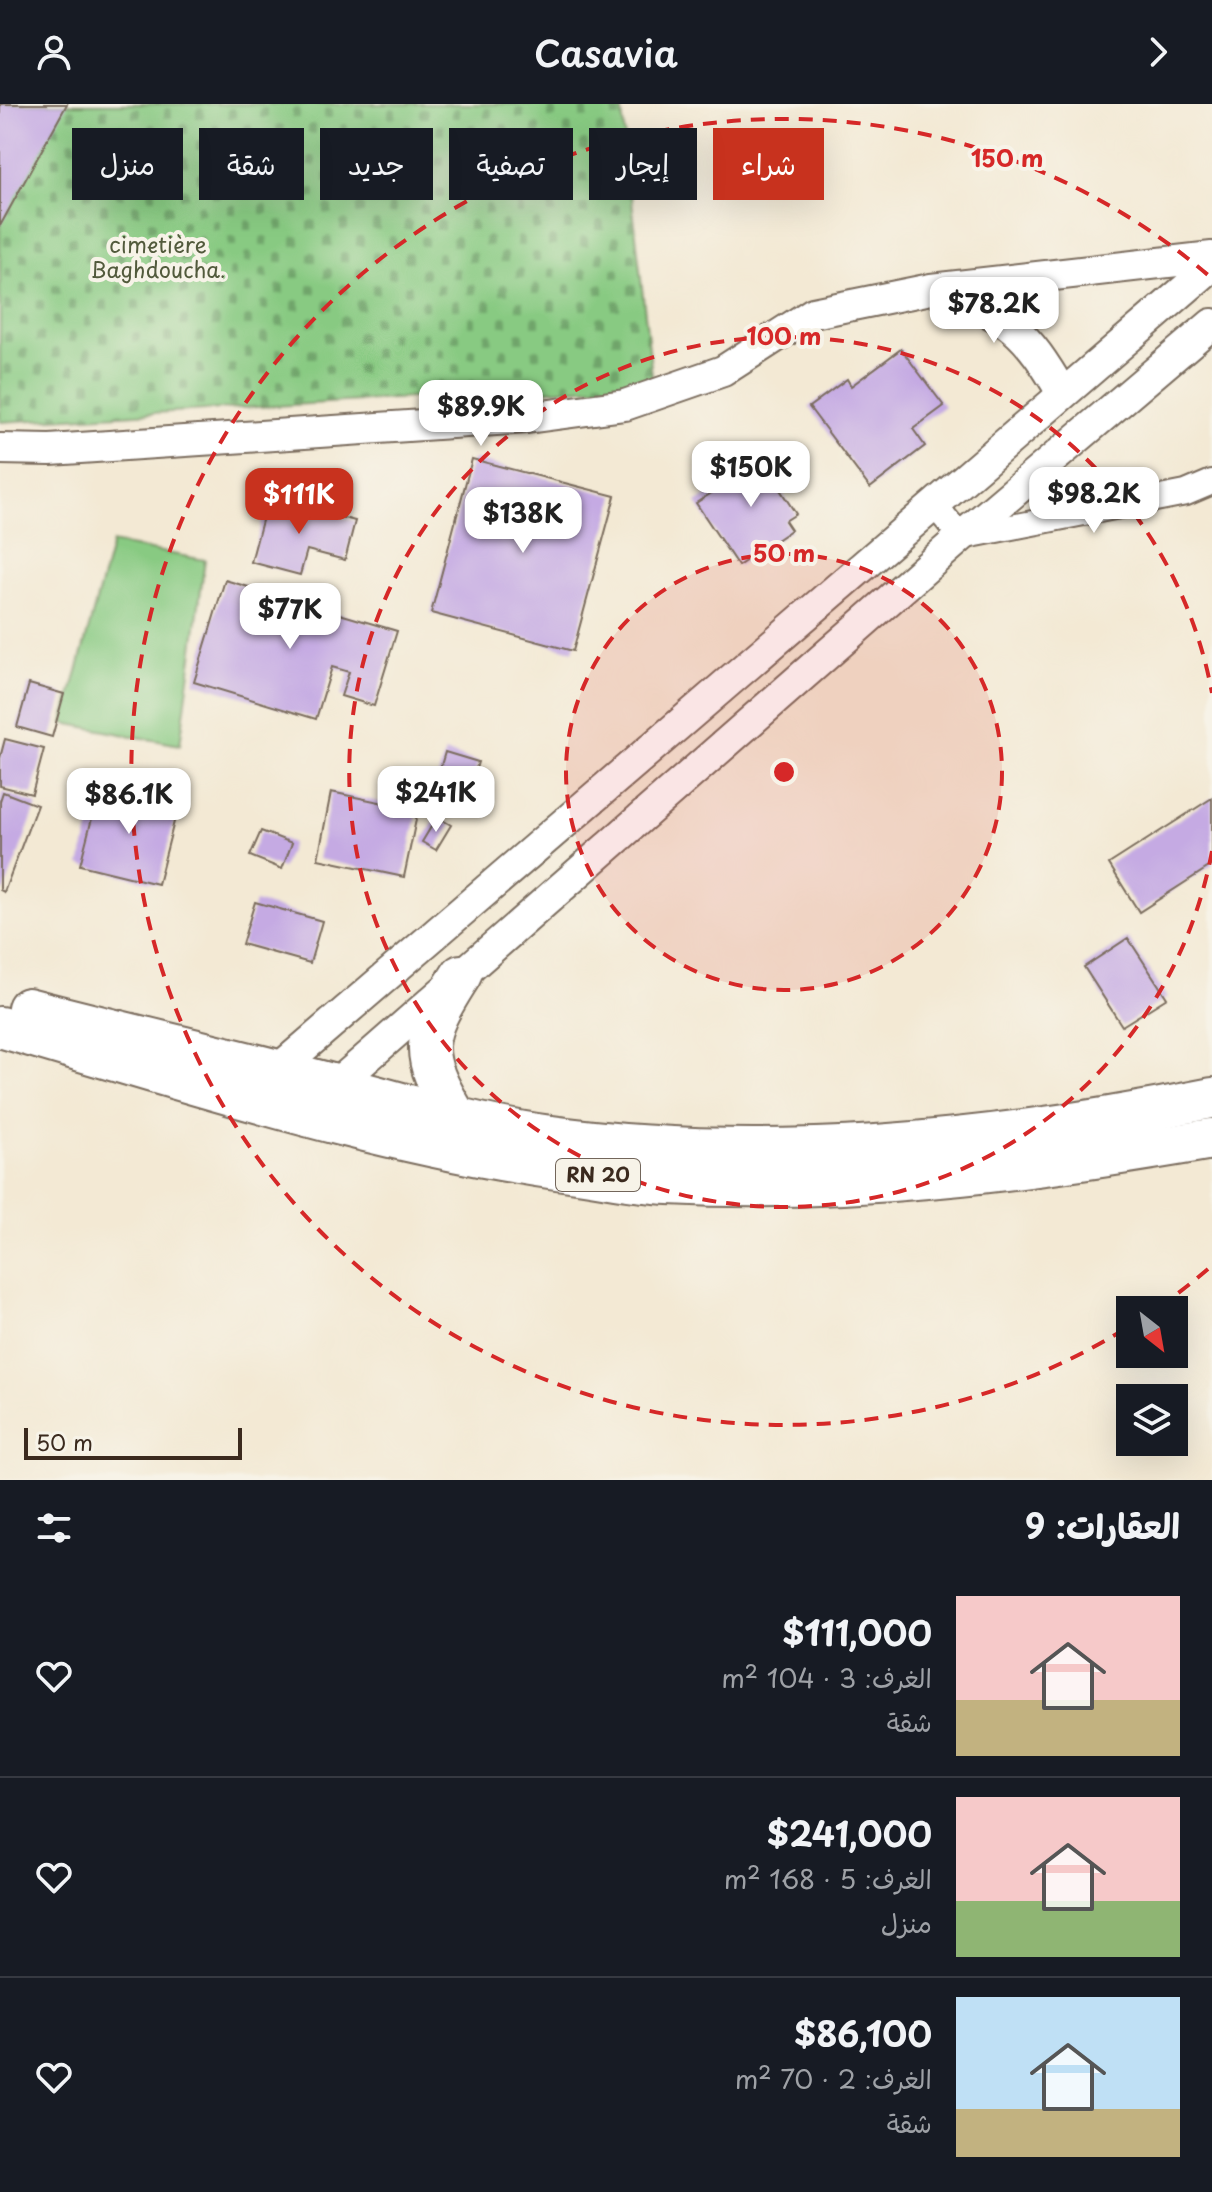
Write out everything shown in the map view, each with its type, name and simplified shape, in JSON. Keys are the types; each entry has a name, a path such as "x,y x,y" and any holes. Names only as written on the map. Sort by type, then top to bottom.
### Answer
{"highway":[{"path":"457,1118 432,1077 427,1054 432,1027 461,975"},
{"name":"RN 20","path":"0,1000 278,1090 418,1145 511,1164 666,1184 799,1185 911,1180 1072,1163 1212,1139"},
{"name":"RN 20","path":"0,1027 278,1090 336,1085 457,1118 544,1135 734,1148 906,1141 992,1133 1091,1122 1212,1098"}],"street":[{"path":"0,449 50,450 527,418 625,405 723,371 813,313 931,289 1212,257"},
{"path":"278,1090 933,503 1212,266"},
{"path":"931,289 977,305 1015,326 1038,352 1062,393"},
{"path":"336,1085 961,537 1212,324"},
{"path":"961,537 1186,493 1212,482"},
{"path":"933,503 961,537"}],"green space":[{"name":"cimetière Baghdoucha.","path":"0,104 621,104 624,128 589,128 589,200 632,200 653,384 0,422"},
{"path":"112,543 205,560 180,745 63,723"}],"building":[{"path":"0,104 67,104 0,226"},
{"path":"901,349 944,406 913,429 925,446 870,488 809,407 847,379 851,386"},
{"path":"775,452 793,479 779,488 796,514 785,521 791,530 738,566 696,503"},
{"path":"472,459 615,496 573,651 431,613"},
{"path":"268,498 355,521 345,560 307,550 300,575 251,562"},
{"path":"225,580 397,631 374,706 341,696 349,672 332,667 316,719 194,682"},
{"path":"29,684 64,694 52,737 17,727"},
{"path":"5,739 44,749 32,794 0,786 0,758"},
{"path":"445,752 478,762 465,805 432,796"},
{"path":"100,787 178,806 158,884 80,865"},
{"path":"3,792 37,805 4,892 0,890 0,801"},
{"path":"331,792 418,810 404,877 318,859"},
{"path":"1212,798 1212,865 1139,912 1109,864"},
{"path":"437,817 451,825 436,850 422,842"},
{"path":"261,831 292,843 282,869 250,856"},
{"path":"255,902 322,921 310,963 242,944"},
{"path":"1128,938 1167,998 1122,1026 1084,967"}]}
